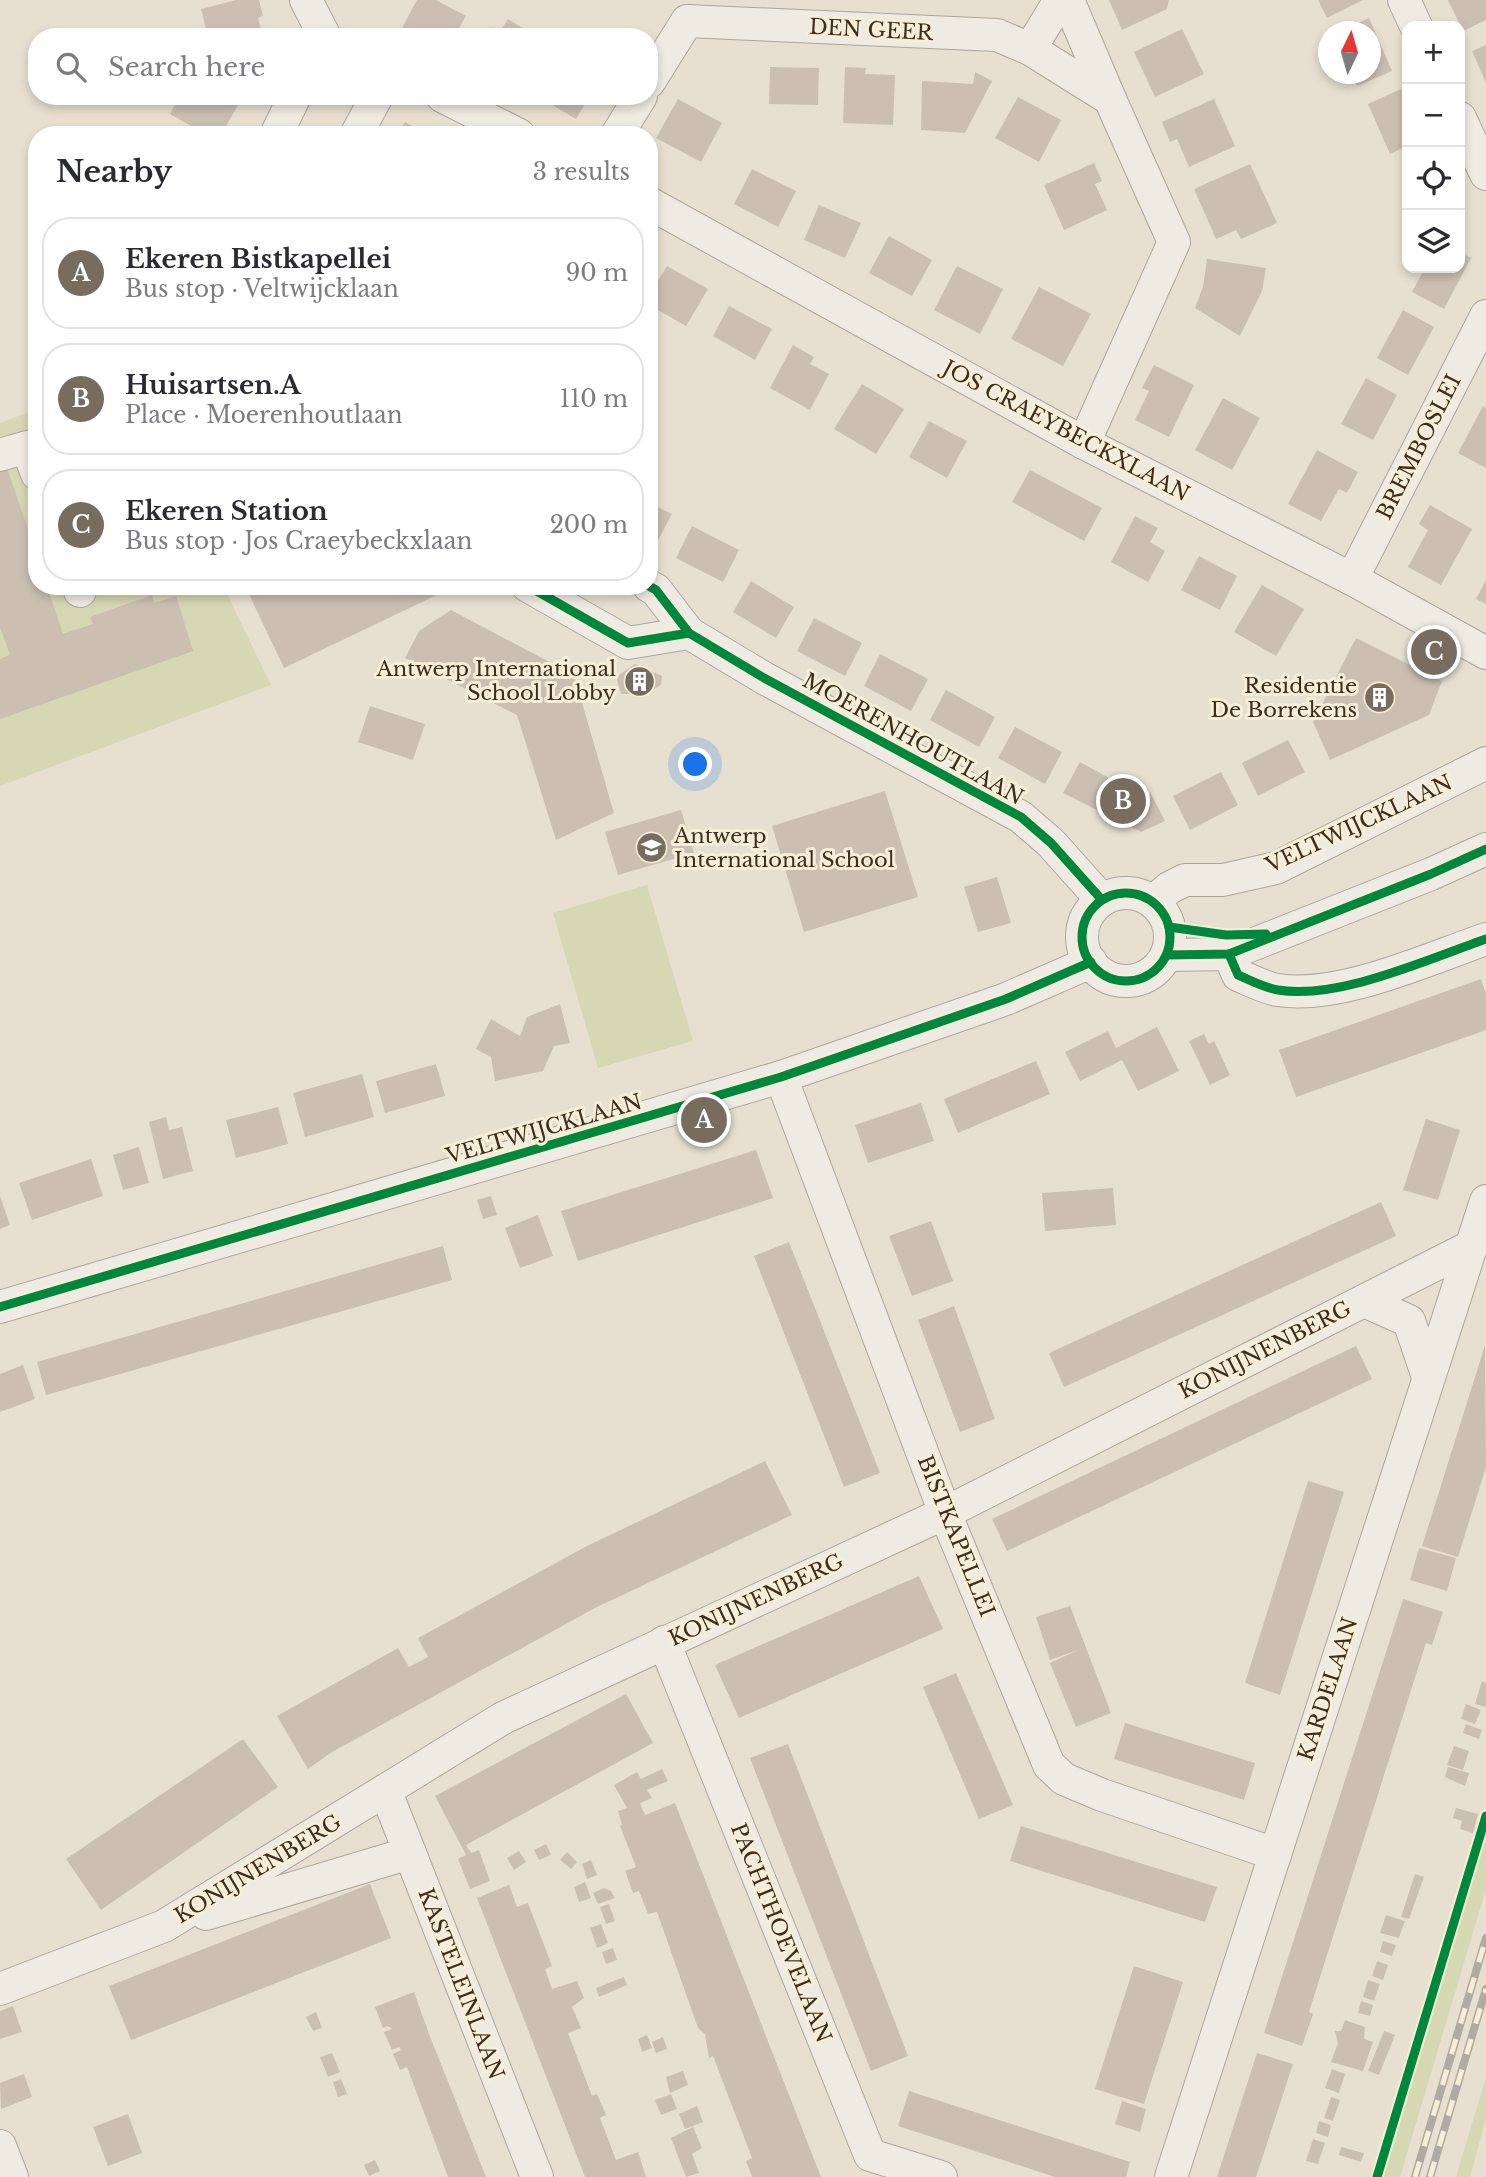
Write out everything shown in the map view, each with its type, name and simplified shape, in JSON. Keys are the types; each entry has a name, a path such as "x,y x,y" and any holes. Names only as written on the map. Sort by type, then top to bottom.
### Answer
{"street":[{"path":"306,0 320,28"},
{"path":"1030,49 1060,0"},
{"path":"1068,0 1174,242 1084,443"},
{"path":"1404,0 1414,21"},
{"name":"DEN GEER","path":"658,68 687,21 997,35 1030,49 1110,99"},
{"path":"280,126 291,105"},
{"path":"361,126 372,105"},
{"path":"460,105 501,126"},
{"path":"623,126 635,105"},
{"path":"1465,129 1486,174"},
{"name":"JOS CRAEYBECKXLAAN","path":"658,208 1084,443 1352,579 1486,653"},
{"name":"BREMBOSLEI","path":"1352,579 1486,316"},
{"path":"0,455 27,447 28,449"},
{"name":"MOERENHOUTLAAN","path":"658,593 689,633 764,678 1021,817 1052,843 1102,900"},
{"path":"544,595 628,643 689,633"},
{"name":"VELTWIJCKLAAN","path":"0,1307 782,1077 1006,999 1091,962 1102,973 1118,980 1134,980 1153,972 1169,888 1185,880 1223,880 1276,868 1486,763"},
{"path":"1091,962 1082,934 1088,915 1102,900 1122,893 1139,895 1163,928 1229,954 1486,849"},
{"path":"1163,928 1226,935 1279,934"},
{"path":"1229,954 1238,975 1277,990 1316,991 1379,976 1486,939"},
{"name":"BISTKAPELLEI","path":"782,1077 945,1513 1049,1765 1064,1779 1102,1795 1275,1854"},
{"name":"KARDELAAN","path":"1171,2177 1486,1201"},
{"name":"KONIJNENBERG","path":"164,1926 503,1718 945,1513 1472,1246"},
{"name":"KONIJNENBERG","path":"1364,1301 1409,1321 1428,1377"},
{"name":"PACHTHOEVELAAN","path":"664,1642 870,2155 941,2177"},
{"name":"KASTELEINLAAN","path":"386,1792 537,2177"},
{"name":"KONIJNENBERG","path":"0,1989 164,1926 410,1853"},
{"path":"0,2146 12,2177"}],"green space":[{"path":"28,412 28,595 227,595 271,685 0,786 0,423"},
{"path":"647,885 693,1041 598,1068 553,913"},
{"path":"1486,1830 1486,1889 1400,2177 1382,2177"},
{"path":"1486,2077 1486,2119 1470,2177 1456,2177"}],"building":[{"path":"236,0 259,0 263,16 258,18 261,28 206,28 201,9"},
{"path":"417,0 436,0 466,16 459,28 402,28"},
{"path":"1109,0 1169,0 1167,9 1122,30"},
{"path":"1318,0 1363,0 1327,18"},
{"path":"1448,0 1486,0 1486,20 1465,30 1465,21 1458,21"},
{"path":"508,19 522,28 502,28"},
{"path":"1182,29 1204,74 1155,97 1134,52"},
{"path":"1486,45 1486,83 1472,51"},
{"path":"1381,46 1392,71 1381,76"},
{"path":"770,67 819,68 818,105 769,104"},
{"path":"845,67 866,68 865,74 895,75 893,125 843,123"},
{"path":"975,72 992,81 965,133 921,130 922,81 973,84"},
{"path":"1401,89 1402,148 1390,154 1368,104"},
{"path":"1018,97 1061,120 1039,162 995,138"},
{"path":"678,99 722,123 701,162 658,139"},
{"path":"1214,99 1235,146 1189,167 1177,139 1170,142 1162,122"},
{"path":"175,105 238,105 226,126 191,126 170,114"},
{"path":"552,105 585,105 576,119"},
{"path":"1094,163 1102,181 1095,184 1107,210 1064,230 1044,185"},
{"path":"1250,164 1277,223 1241,239 1236,230 1216,239 1194,189"},
{"path":"752,169 796,191 778,227 734,204"},
{"path":"819,205 861,223 845,258 804,240"},
{"path":"889,236 932,260 912,296 869,273"},
{"path":"1465,255 1471,258 1465,269"},
{"path":"1207,259 1266,268 1262,291 1240,336 1195,308 1203,287"},
{"path":"667,266 708,289 686,326 658,310 658,281"},
{"path":"957,266 1003,289 980,334 934,310"},
{"path":"1422,273 1463,273 1444,309 1412,292"},
{"path":"1039,287 1091,314 1063,366 1011,339"},
{"path":"729,306 772,329 755,360 713,336"},
{"path":"1403,310 1434,327 1408,375 1377,358"},
{"path":"793,345 814,357 810,364 829,374 810,410 770,388"},
{"path":"1154,365 1194,385 1169,437 1135,420 1149,391 1142,388"},
{"path":"1366,378 1397,395 1373,440 1341,424"},
{"path":"862,384 904,409 876,454 834,429"},
{"path":"1223,398 1260,418 1232,470 1195,450"},
{"path":"1483,406 1486,408 1486,468 1458,453"},
{"path":"929,421 967,441 947,478 909,457"},
{"path":"1317,450 1358,472 1347,493 1339,489 1321,521 1288,504"},
{"path":"5,462 28,530 28,595 50,595 63,634 93,624 90,617 152,595 154,603 176,596 193,651 0,719 0,659 10,655 0,627 0,464"},
{"path":"1030,470 1102,508 1084,541 1012,502"},
{"path":"1430,505 1472,529 1441,585 1408,567 1428,530 1419,524"},
{"path":"658,507 672,514 658,540"},
{"path":"1135,516 1158,528 1150,542 1165,551 1148,582 1111,562"},
{"path":"692,526 739,550 723,582 676,558"},
{"path":"1199,556 1237,576 1220,610 1181,590"},
{"path":"1486,580 1486,604 1476,599"},
{"path":"751,581 794,607 776,638 733,612"},
{"path":"1262,585 1304,609 1276,656 1234,632"},
{"path":"249,595 437,595 284,668"},
{"name":"Antwerp International School","path":"451,610 574,675 614,813 556,840 517,715 405,658 419,631"},
{"path":"814,618 862,643 845,676 797,651"},
{"name":"Residentie De Borrekens","path":"1356,638 1442,681 1429,715 1330,760 1313,722"},
{"path":"880,654 928,679 911,711 864,686"},
{"name":"Antwerp International School Lobby","path":"635,664 662,676 661,685 646,694 621,694 616,677"},
{"path":"946,690 995,717 979,747 930,720"},
{"path":"370,706 425,724 413,760 358,742"},
{"path":"1015,727 1062,752 1045,784 998,758"},
{"path":"1288,740 1305,772 1258,796 1242,763"},
{"path":"1080,762 1140,795 1151,794 1165,821 1141,832 1063,793"},
{"path":"1221,772 1238,805 1190,830 1173,796"},
{"path":"885,791 918,897 804,932 772,826"},
{"path":"681,810 694,853 618,875 605,832"},
{"path":"997,877 1011,923 978,932 964,887"},
{"path":"1481,979 1486,994 1486,1030 1296,1097 1279,1050"},
{"path":"560,1004 570,1043 554,1046 543,1071 495,1081 491,1057 476,1049 491,1019 520,1036 527,1017"},
{"path":"1157,1027 1179,1071 1138,1091 1122,1060 1080,1081 1065,1052 1108,1031 1116,1048"},
{"path":"1204,1034 1209,1044 1214,1041 1230,1075 1210,1085 1189,1041"},
{"path":"1036,1061 1050,1094 958,1133 944,1099"},
{"path":"436,1064 445,1096 385,1113 376,1081"},
{"path":"362,1074 374,1117 305,1137 293,1093"},
{"path":"921,1103 934,1141 868,1163 855,1125"},
{"path":"278,1107 288,1144 236,1158 226,1120"},
{"path":"166,1117 169,1130 182,1127 193,1171 163,1179 149,1122"},
{"path":"1426,1119 1460,1130 1438,1200 1403,1190"},
{"path":"139,1147 149,1183 123,1190 113,1155"},
{"path":"756,1150 773,1198 578,1261 561,1211"},
{"path":"91,1159 103,1196 32,1220 19,1183"},
{"path":"1113,1188 1116,1225 1045,1231 1042,1193"},
{"path":"0,1196 10,1225 0,1229"},
{"path":"491,1196 497,1215 483,1219 477,1200"},
{"path":"1381,1202 1396,1236 1064,1387 1049,1353"},
{"path":"538,1215 553,1256 520,1268 505,1228"},
{"path":"931,1221 953,1281 912,1296 889,1236"},
{"path":"789,1242 880,1473 844,1487 754,1256"},
{"path":"443,1246 452,1280 46,1395 37,1362"},
{"path":"954,1306 995,1419 960,1432 918,1320"},
{"path":"1485,1345 1486,1467 1458,1557 1422,1546"},
{"path":"1356,1346 1372,1379 1007,1551 992,1519"},
{"path":"23,1365 35,1399 0,1412 0,1374"},
{"path":"765,1461 792,1515 595,1608 332,1752 308,1769 277,1716 398,1648 409,1667 428,1657 418,1638 587,1546"},
{"path":"1308,1481 1344,1492 1280,1695 1245,1683"},
{"path":"1419,1548 1456,1558 1447,1591 1410,1580"},
{"path":"919,1576 943,1629 739,1718 715,1665"},
{"path":"1403,1599 1443,1612 1432,1645 1426,1643 1309,2012 1313,2014 1302,2046 1264,2033"},
{"path":"1070,1606 1111,1713 1076,1727 1050,1663 1078,1650 1050,1660 1036,1617"},
{"path":"956,1673 1013,1805 979,1819 923,1687"},
{"path":"1482,1681 1486,1683 1486,1707 1475,1704"},
{"path":"626,1694 653,1743 466,1845 471,1853 479,1850 490,1881 470,1889 458,1859 466,1855 435,1796"},
{"path":"1466,1704 1481,1710 1475,1724 1461,1719"},
{"path":"1125,1723 1255,1763 1244,1800 1114,1759"},
{"path":"1466,1724 1482,1730 1479,1739 1463,1733"},
{"path":"243,1739 278,1787 101,1910 66,1859"},
{"path":"788,1744 908,2056 871,2071 750,1758"},
{"path":"1454,1746 1469,1751 1463,1770 1447,1765"},
{"path":"1448,1767 1469,1773 1465,1786 1445,1777"},
{"path":"662,1769 668,1781 647,1790 652,1798 640,1803 645,1815 675,1803 821,2177 752,2177 746,2161 752,2158 713,2056 709,2058 705,2034 698,2028 657,1912 648,1914 639,1891 633,1893 625,1871 636,1867 620,1826 622,1825 618,1811 627,1808 614,1785 637,1772 641,1779"},
{"path":"1456,1808 1478,1814 1473,1833 1460,1829 1462,1821 1453,1818"},
{"path":"1021,1826 1217,1887 1205,1922 1010,1861"},
{"path":"546,1844 551,1855 539,1860 534,1850"},
{"path":"519,1851 526,1862 514,1870 507,1858"},
{"path":"567,1852 577,1862 571,1869 560,1860"},
{"path":"591,1860 597,1875 587,1879 582,1864"},
{"path":"1415,1874 1424,1877 1409,1919 1401,1917"},
{"path":"585,1882 591,1898 579,1902 574,1887"},
{"path":"370,1884 391,1938 131,2040 109,1986"},
{"path":"509,1885 517,1907 528,1903 552,1966 545,1969 552,1989 577,1981 584,1998 572,2007 581,2028 568,2033 592,2096 597,2094 606,2115 600,2118 616,2160 638,2152 646,2177 585,2177 477,1898"},
{"path":"604,1888 611,1891 615,1898 598,1904 593,1893"},
{"path":"609,1904 615,1921 606,1924 600,1907"},
{"path":"1386,1915 1405,1921 1399,1938 1380,1933"},
{"path":"601,1924 608,1943 597,1948 590,1928"},
{"path":"1383,1941 1396,1945 1392,1956 1380,1952"},
{"path":"613,1948 617,1960 606,1964 602,1952"},
{"path":"1377,1961 1388,1965 1383,1980 1372,1976"},
{"path":"1134,1966 1183,1982 1144,2104 1095,2089"},
{"path":"624,1977 627,1985 599,1997 596,1988"},
{"path":"1368,1980 1380,1984 1374,2001 1363,1997"},
{"path":"414,1992 486,2177 448,2177 407,2067 400,2070 393,2054 401,2050 399,2047 392,2050 384,2032 392,2029 388,2026 383,2028 375,2007"},
{"path":"1361,2001 1373,2005 1370,2016 1358,2013"},
{"path":"13,2006 22,2032 0,2039 0,2011"},
{"path":"316,2012 322,2028 313,2031 306,2017"},
{"path":"1345,2020 1365,2027 1364,2039 1373,2042 1363,2071 1331,2062 1338,2043 1335,2031 1341,2031"},
{"path":"1384,2031 1395,2035 1379,2075 1368,2071"},
{"path":"647,2035 652,2048 642,2052 638,2039"},
{"path":"663,2037 667,2049 656,2053 652,2042"},
{"path":"332,2053 340,2072 328,2077 320,2057"},
{"path":"1257,2053 1293,2064 1256,2177 1217,2177"},
{"path":"1332,2069 1345,2074 1339,2093 1325,2088"},
{"path":"683,2071 688,2085 670,2093 666,2077"},
{"path":"24,2074 32,2097 1,2109 0,2083"},
{"path":"341,2079 347,2094 338,2097 333,2082"},
{"path":"909,2091 1130,2162 1126,2177 1055,2177 898,2126"},
{"path":"671,2094 677,2109 661,2115 655,2100"},
{"path":"1331,2097 1340,2100 1333,2121 1324,2118"},
{"path":"1122,2101 1146,2109 1140,2132 1115,2124"},
{"path":"697,2106 703,2122 685,2129 679,2114"},
{"path":"128,2114 142,2153 108,2166 93,2127"},
{"path":"1319,2121 1331,2125 1328,2137 1316,2133"},
{"path":"693,2127 702,2148 692,2154 699,2173 686,2177 671,2138"},
{"path":"1313,2139 1325,2143 1318,2164 1306,2161"},
{"path":"1341,2147 1364,2153 1361,2162 1339,2155"},
{"path":"375,2160 380,2171 369,2176 364,2165"}],"railway":[{"path":"1415,2177 1486,1938"},
{"path":"1430,2177 1486,1989"}],"cycle path":[{"path":"658,593 689,633 764,678 1021,817 1051,843 1102,900"},
{"path":"544,595 628,643 689,633"},
{"path":"1167,955 1229,954 1431,874 1486,849"},
{"path":"1126,893 1143,897 1157,906 1166,920 1170,937 1166,954 1157,968 1143,977 1126,981 1109,977 1095,968 1086,954 1082,937 1086,920 1095,906 1109,897 1126,893"},
{"path":"1169,927 1226,935 1266,934"},
{"path":"1229,954 1238,975 1273,989 1302,992 1355,984 1383,976 1486,939"},
{"path":"0,1307 781,1077 1006,999 1091,962"},
{"path":"1377,2177 1486,1816"}],"place":[{"name":"Ekeren Station","path":"1434,652"},
{"name":"Antwerp International School Lobby","path":"639,681"},
{"name":"Residentie De Borrekens","path":"1380,698"},
{"name":"Huisartsen.A","path":"1123,801"},
{"name":"Antwerp International School","path":"651,848"},
{"name":"Ekeren Bistkapellei","path":"704,1120"}]}
